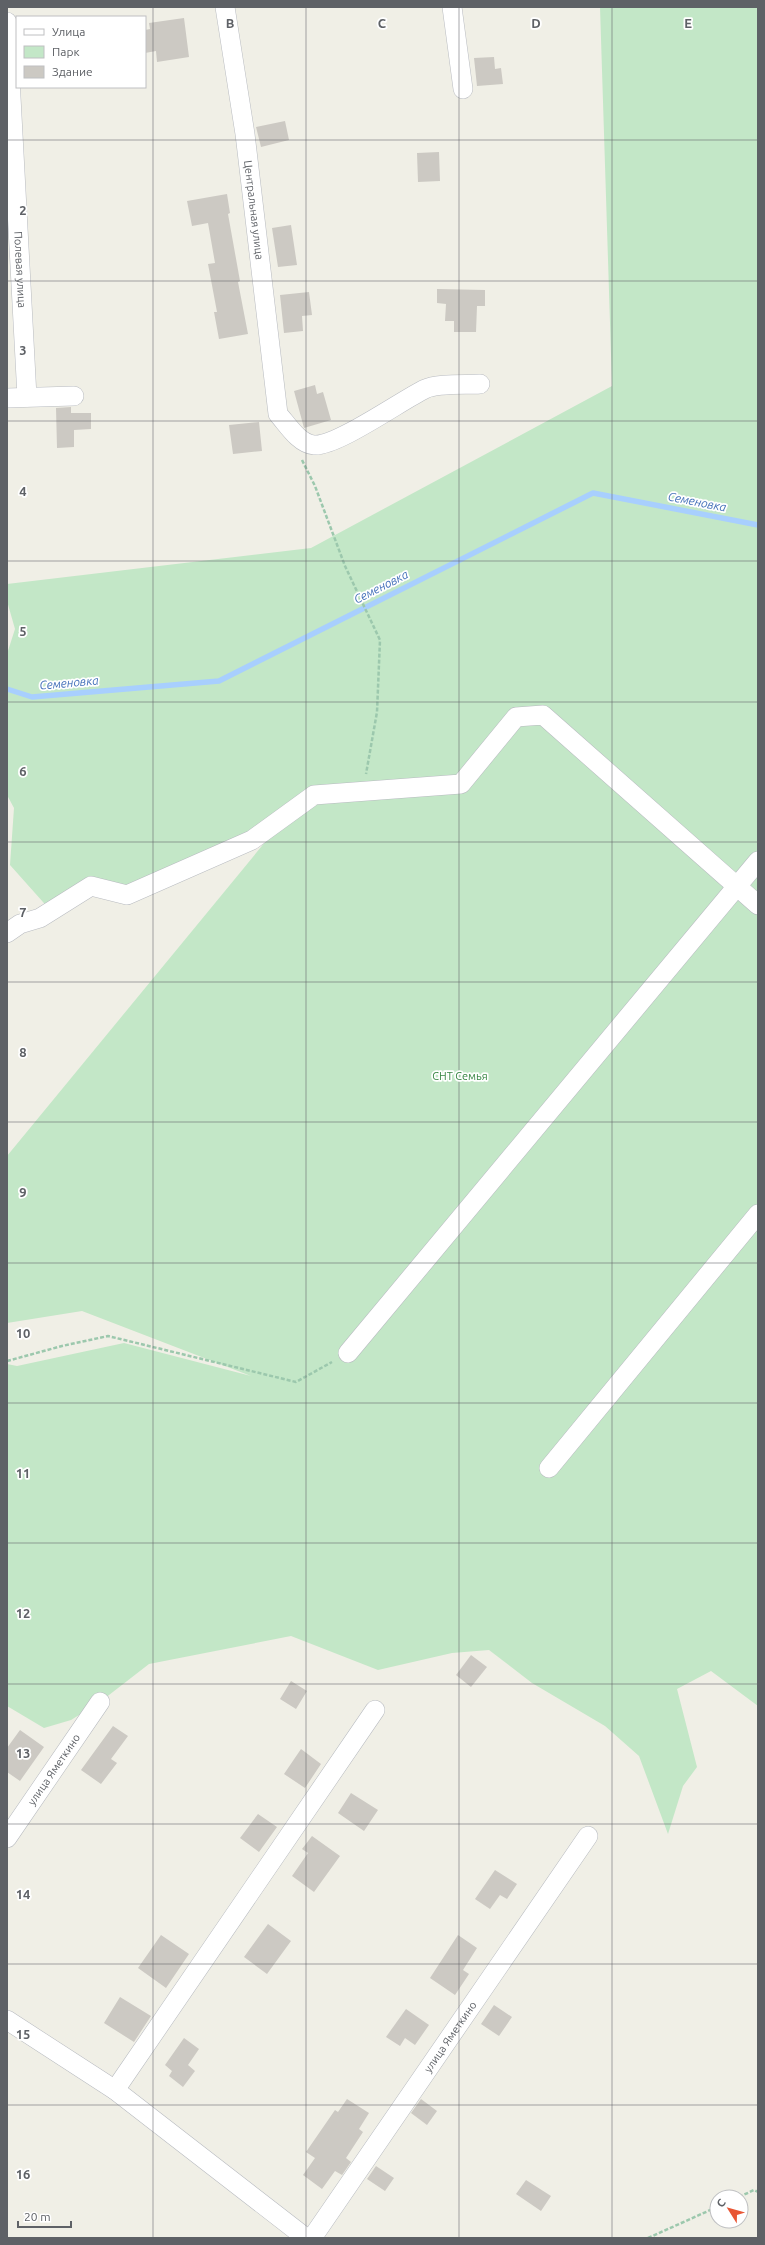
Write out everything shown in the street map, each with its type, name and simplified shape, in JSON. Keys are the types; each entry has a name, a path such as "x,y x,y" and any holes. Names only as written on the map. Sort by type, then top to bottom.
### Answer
{"street":[{"name":"Центральная улица","path":"225,7 245,134 278,414 298,437 314,445 328,442 362,426 427,388 480,384"},
{"path":"452,7 463,89"},
{"name":"Полевая улица","path":"7,22 27,397"},
{"path":"7,398 74,396"},
{"path":"7,933 20,924 40,918 91,886 127,895 252,840 314,795 461,784 516,718 543,715 758,905"},
{"path":"348,1353 758,861"},
{"path":"549,1468 758,1214"},
{"name":"улица Яметкино","path":"7,1838 100,1702"},
{"path":"115,2090 375,1710"},
{"name":"улица Яметкино","path":"312,2238 588,1836"},
{"path":"7,2020 115,2090 306,2238"}],"path":[{"path":"298,453 315,486 346,566 380,640 377,712 363,792"},
{"path":"7,1361 62,1346 108,1336 296,1382 348,1353"},
{"path":"648,2238 709,2211"}],"green space":[{"name":"СНТ Семья","path":"600,7 758,7 758,1706 711,1671 677,1689 697,1767 683,1786 668,1834 639,1756 605,1726 532,1683 489,1650 452,1653 378,1670 291,1636 149,1664 100,1702 71,1720 44,1728 7,1706 7,1364 17,1366 124,1343 251,1376 82,1311 7,1323 7,1156 289,813 127,895 91,886 51,911 10,865 14,808 7,795 7,654 15,629 7,601 7,584 311,548 612,386"}],"building":[{"path":"184,18 189,57 157,62 156,51 146,53 146,30 150,29 149,23"},
{"path":"494,57 495,69 501,68 503,84 477,86 474,58"},
{"path":"285,121 289,140 261,147 256,127"},
{"path":"439,152 440,181 418,182 417,153"},
{"path":"227,194 230,213 228,214 240,281 238,282 248,334 219,339 214,312 217,312 208,264 215,263 208,223 192,226 187,201"},
{"path":"291,225 297,265 278,267 272,228"},
{"path":"437,289 485,290 485,306 477,306 476,332 454,332 454,321 445,321 446,304 437,303"},
{"path":"309,292 312,315 302,316 303,331 284,333 280,295"},
{"path":"315,385 317,394 323,392 331,420 304,428 294,391"},
{"path":"71,407 71,413 91,413 91,429 74,430 74,447 57,448 56,408"},
{"path":"259,422 262,451 233,454 229,425"},
{"path":"471,1655 487,1667 471,1687 456,1675"},
{"path":"291,1681 307,1691 296,1709 280,1699"},
{"path":"113,1726 128,1736 111,1759 117,1763 101,1784 81,1770"},
{"path":"20,1730 44,1747 20,1781 7,1772 7,1748"},
{"path":"301,1749 321,1764 305,1788 284,1774"},
{"path":"351,1793 378,1810 364,1831 338,1813"},
{"path":"258,1814 277,1827 259,1852 240,1838"},
{"path":"312,1836 340,1856 314,1892 292,1876 308,1853 302,1849"},
{"path":"495,1870 517,1884 507,1899 500,1895 490,1909 475,1899"},
{"path":"268,1924 291,1941 267,1974 244,1957"},
{"path":"161,1935 189,1954 166,1988 138,1968"},
{"path":"458,1935 477,1948 463,1970 469,1974 455,1995 430,1978"},
{"path":"120,1997 151,2016 134,2042 104,2023"},
{"path":"494,2005 512,2017 499,2036 481,2024"},
{"path":"406,2009 429,2025 415,2045 405,2038 400,2046 386,2037"},
{"path":"184,2038 199,2049 188,2065 195,2071 183,2087 169,2076 172,2071 165,2065"},
{"path":"347,2099 369,2113 359,2129 363,2132 346,2158 351,2162 342,2175 335,2171 322,2189 303,2175 315,2158 306,2152 335,2110 338,2112"},
{"path":"421,2099 437,2111 427,2125 411,2113"},
{"path":"376,2166 394,2178 385,2191 367,2179"},
{"path":"526,2180 551,2196 541,2211 516,2194"}],"waterway":[{"name":"Семеновка","path":"7,689 32,697 219,681 593,493 758,525"}]}
